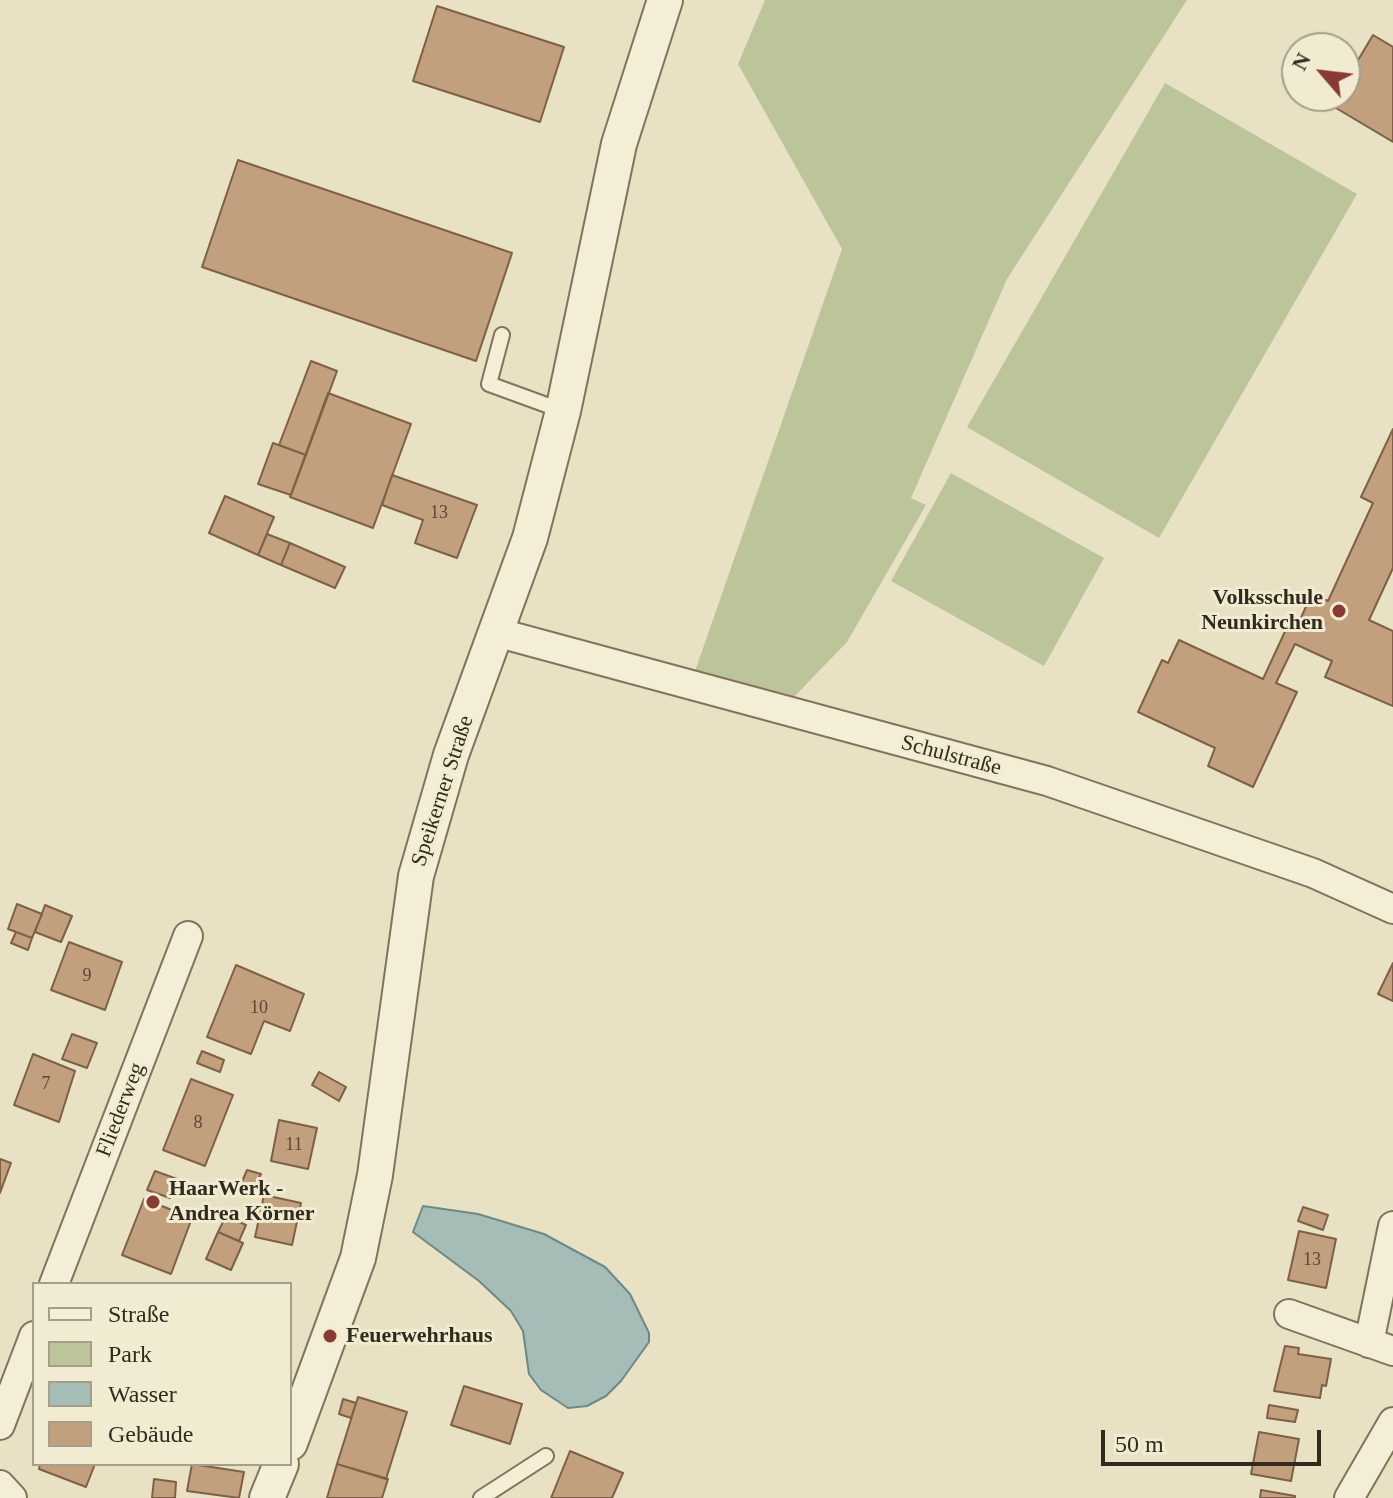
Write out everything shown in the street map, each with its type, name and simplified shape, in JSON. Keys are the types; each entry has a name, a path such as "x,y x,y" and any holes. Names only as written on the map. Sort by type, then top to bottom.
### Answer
{"street":[{"name":"Speikerner Straße","path":"292,1438 358,1258 375,1175 416,876 451,755 499,633 530,538 563,411 619,144 665,0"},
{"name":"Schulstraße","path":"499,633 1047,781 1313,873 1393,909"},
{"name":"Fliederweg","path":"55,1282 188,936"},
{"path":"1289,1314 1381,1347 1393,1226"},
{"path":"0,1425 32,1341"},
{"path":"1349,1498 1393,1422"},
{"path":"267,1498 280,1466"},
{"path":"0,1485 12,1498"}],"lane":[{"path":"502,335 489,384 563,411"},
{"path":"481,1498 546,1456"}],"green space":[{"path":"765,0 1187,0 1007,279 911,498 926,505 847,642 789,702 693,677 842,249 738,64"},
{"path":"1165,83 1357,194 1159,538 967,427"},
{"path":"951,473 1104,558 1044,666 891,581"}],"water":[{"path":"423,1206 478,1214 544,1234 605,1267 630,1294 649,1333 649,1342 621,1381 606,1396 587,1406 568,1408 541,1390 529,1374 523,1331 511,1311 479,1281 413,1232"}],"building":[{"path":"437,6 564,47 540,122 413,81"},
{"path":"1373,35 1393,47 1393,142 1343,112 1361,112 1361,55"},
{"path":"238,160 512,253 476,361 202,267"},
{"path":"311,361 337,371 306,455 279,445"},
{"path":"328,393 411,424 373,528 290,497"},
{"name":"Volksschule Neunkirchen","path":"1393,429 1393,568 1369,620 1393,631 1393,706 1325,677 1332,661 1295,644 1276,683 1297,692 1253,787 1208,766 1215,748 1138,712 1162,660 1168,663 1179,640 1263,679 1288,625 1296,629 1312,593 1328,601 1373,503 1361,497"},
{"path":"273,443 306,455 291,495 258,484"},
{"path":"392,475 477,505 457,558 415,543 423,520 382,505"},
{"path":"225,496 274,517 258,555 209,533"},
{"path":"267,534 290,543 281,565 258,555"},
{"path":"290,543 345,567 335,588 281,565"},
{"path":"17,904 42,914 32,938 8,929"},
{"path":"45,905 72,916 61,942 35,932"},
{"path":"16,932 32,938 28,950 11,943"},
{"path":"69,942 122,962 105,1010 51,990"},
{"path":"1393,963 1393,1001 1378,994"},
{"path":"236,965 304,994 290,1031 264,1021 251,1054 207,1037"},
{"path":"72,1034 97,1043 87,1068 62,1059"},
{"path":"202,1051 224,1060 220,1072 197,1063"},
{"path":"33,1054 75,1071 59,1122 14,1105"},
{"path":"319,1072 346,1087 339,1101 312,1085"},
{"path":"191,1079 233,1095 205,1166 163,1150"},
{"path":"279,1120 317,1128 308,1169 271,1161"},
{"path":"0,1159 11,1163 0,1193"},
{"path":"247,1170 261,1174 253,1190 241,1184"},
{"path":"155,1171 177,1179 170,1198 147,1190"},
{"path":"264,1195 301,1203 292,1245 255,1237"},
{"path":"144,1199 192,1218 171,1274 122,1255"},
{"path":"1303,1207 1328,1215 1323,1230 1298,1221"},
{"path":"226,1216 246,1225 239,1241 218,1232"},
{"path":"1299,1231 1336,1239 1326,1288 1288,1280"},
{"path":"218,1232 243,1243 231,1270 206,1259"},
{"path":"1285,1346 1299,1348 1298,1354 1331,1359 1326,1386 1322,1385 1320,1398 1274,1391"},
{"path":"464,1386 522,1404 510,1444 451,1425"},
{"path":"358,1397 407,1412 386,1479 337,1464"},
{"path":"343,1399 356,1403 351,1418 339,1414"},
{"path":"1269,1405 1298,1410 1295,1422 1267,1418"},
{"path":"1259,1432 1299,1439 1291,1481 1251,1474"},
{"path":"570,1451 623,1473 612,1498 551,1498"},
{"path":"337,1464 388,1479 382,1498 327,1498"},
{"path":"40,1466 94,1466 86,1487 39,1469"},
{"path":"192,1466 244,1472 239,1498 187,1491"},
{"path":"154,1479 176,1482 175,1498 152,1498"},
{"path":"1261,1490 1295,1496 1295,1498 1260,1498"}],"place":[{"name":"Volksschule Neunkirchen","path":"1339,611"},
{"name":"HaarWerk - Andrea Körner","path":"153,1202"},
{"name":"Feuerwehrhaus","path":"330,1336"}]}
